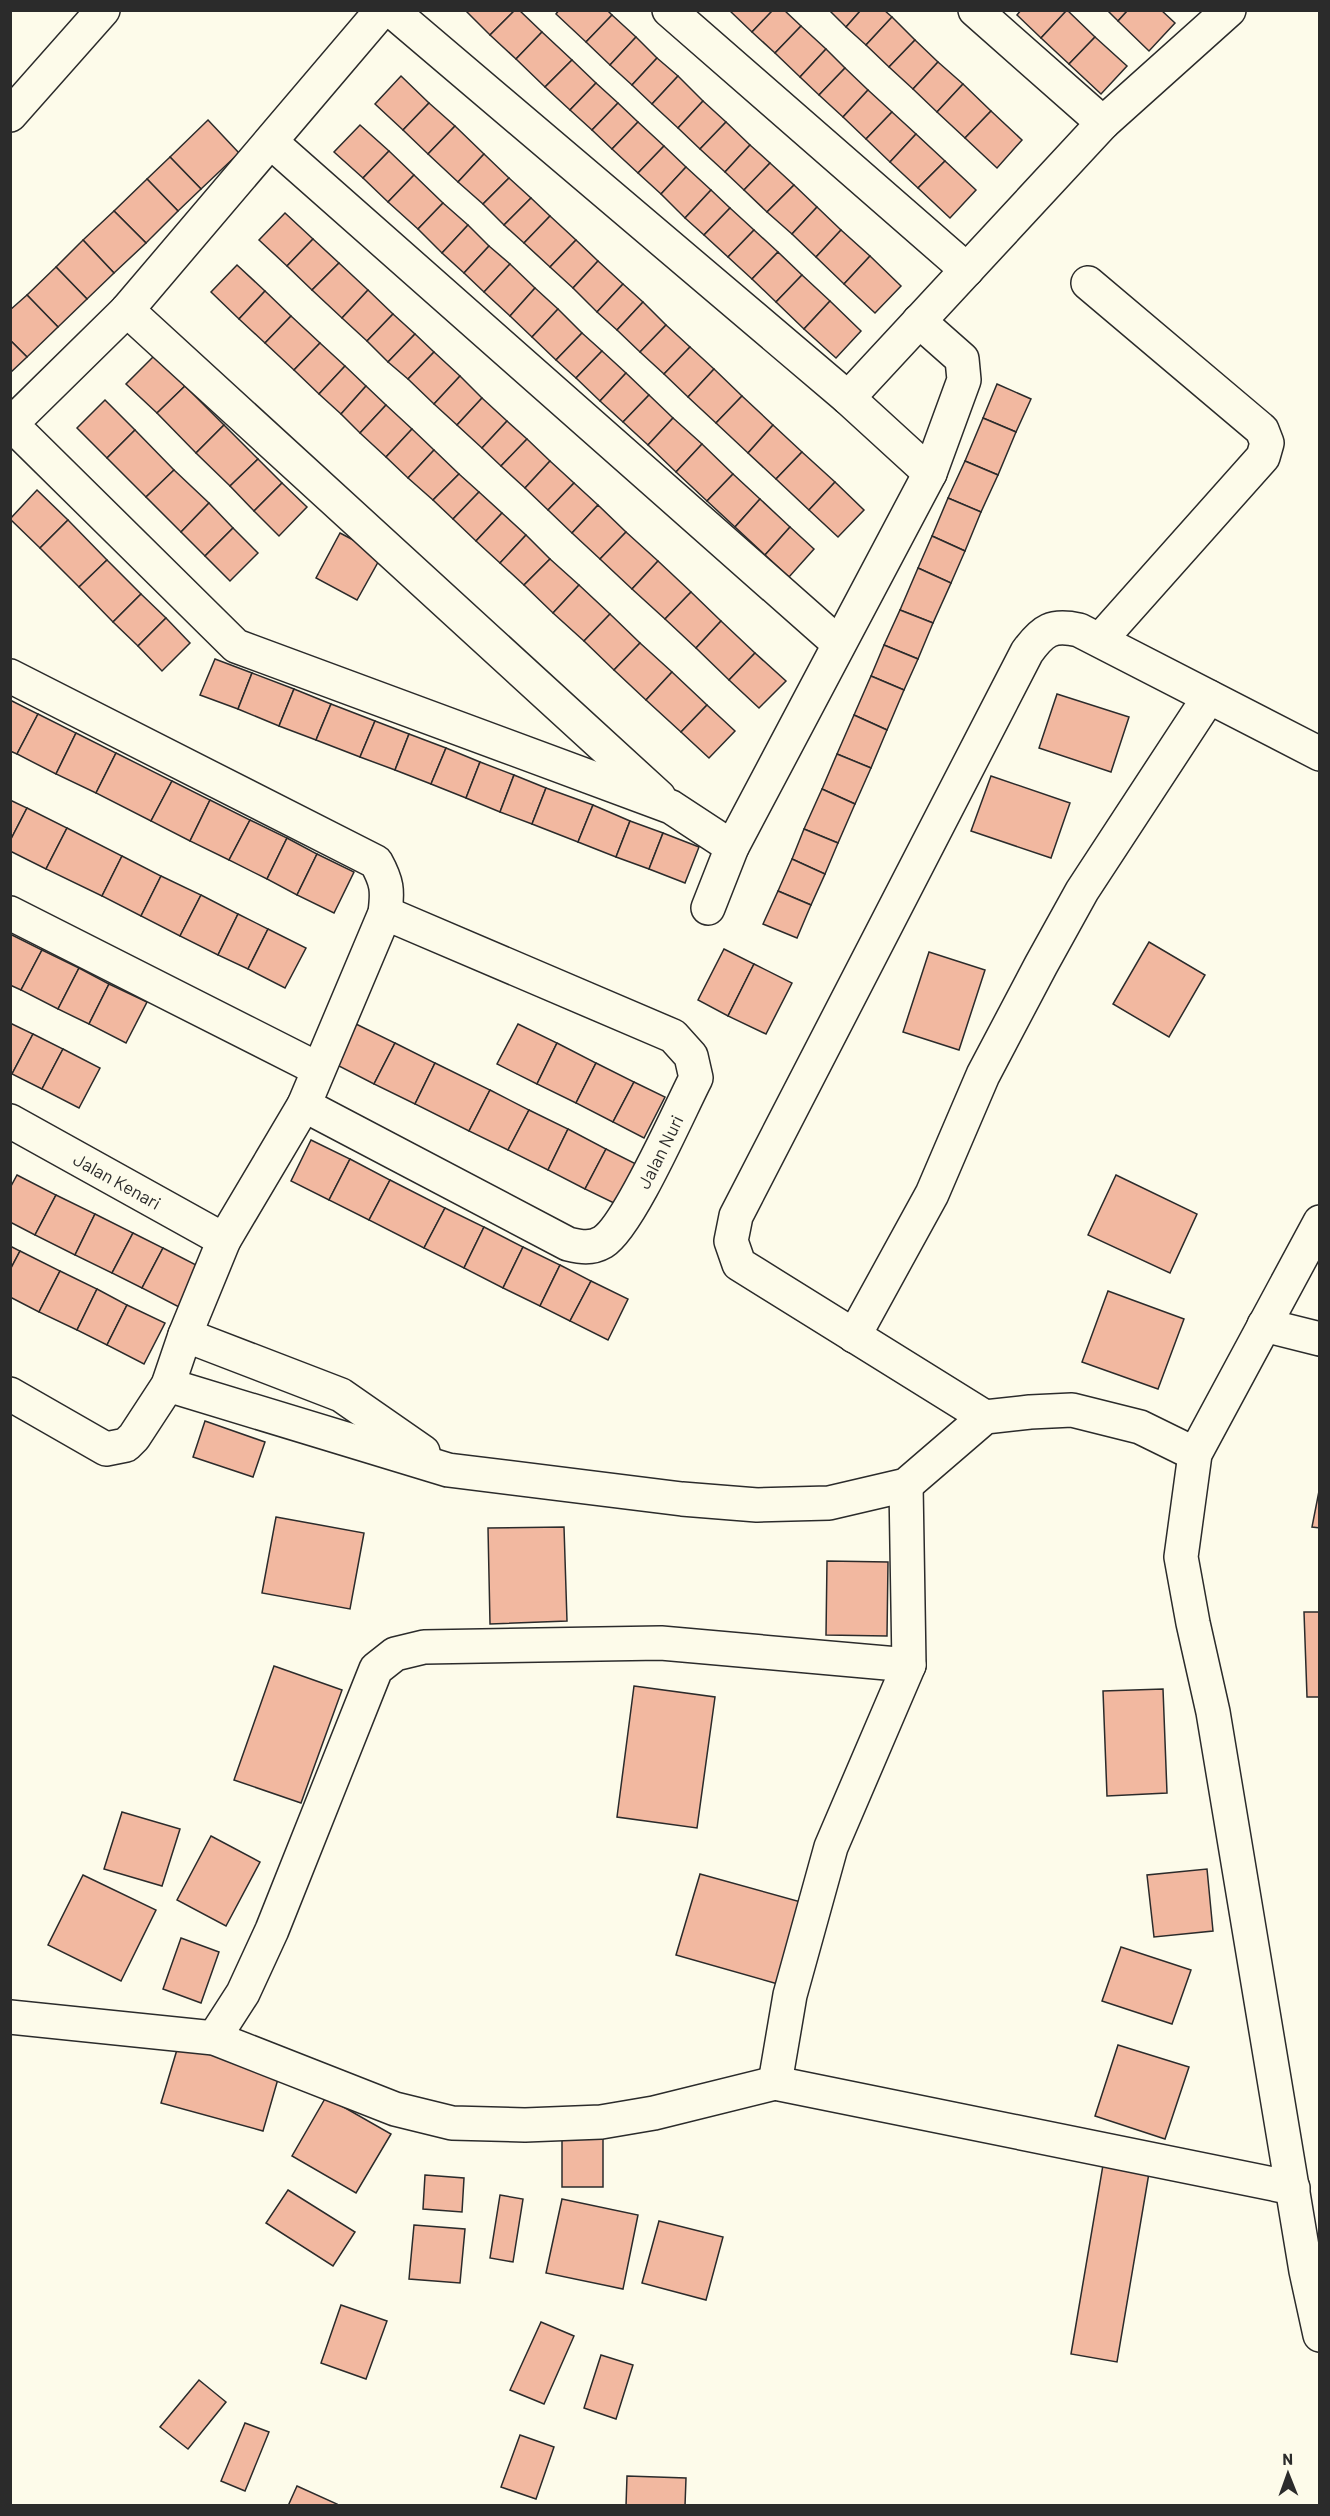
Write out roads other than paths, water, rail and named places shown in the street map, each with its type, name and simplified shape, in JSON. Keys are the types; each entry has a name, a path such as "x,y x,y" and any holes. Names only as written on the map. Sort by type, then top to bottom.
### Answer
{"street":[{"path":"10,115 102,10"},
{"path":"382,10 127,310 11,424 236,646 670,807"},
{"path":"391,10 848,398 930,473"},
{"path":"669,10 967,270"},
{"path":"975,10 1103,123"},
{"path":"848,398 1103,123 1229,10"},
{"path":"271,142 838,643"},
{"path":"1088,283 1262,430 1267,443 1263,457 1100,640"},
{"path":"127,310 670,807 732,847"},
{"path":"708,908 732,847 930,473 964,380 962,359 919,321"},
{"path":"985,1417 739,1264 730,1241 736,1216 1027,652 1040,634 1062,626 1079,630 1320,754"},
{"path":"10,676 375,862 387,886 385,913 304,1105 224,1240 184,1335 168,1385 134,1437 126,1445 106,1449 10,1394"},
{"path":"854,1336 932,1194 983,1075 1082,891 1209,697"},
{"path":"10,913 318,1069"},
{"name":"Jalan Nuri","path":"304,1105 568,1244 588,1248 604,1242 625,1216 696,1078 691,1056 673,1036 385,913"},
{"name":"Jalan Kenari","path":"10,1121 224,1240"},
{"path":"1320,1222 1194,1454 1181,1557 1212,1712 1306,2271 1320,2335"},
{"path":"1264,1325 1320,1339"},
{"path":"184,1335 341,1395 448,1470"},
{"path":"168,1385 448,1470 682,1499 757,1505 829,1503 906,1485 985,1417 1072,1410 1140,1427 1194,1454"},
{"path":"775,2084 790,1995 831,1847 909,1665 906,1485"},
{"path":"214,2038 243,1993 272,1930 376,1669 395,1654 424,1647 661,1643 909,1665"},
{"path":"12,2022 214,2038 395,2109 452,2123 525,2125 602,2122 775,2084 1293,2188"}]}
